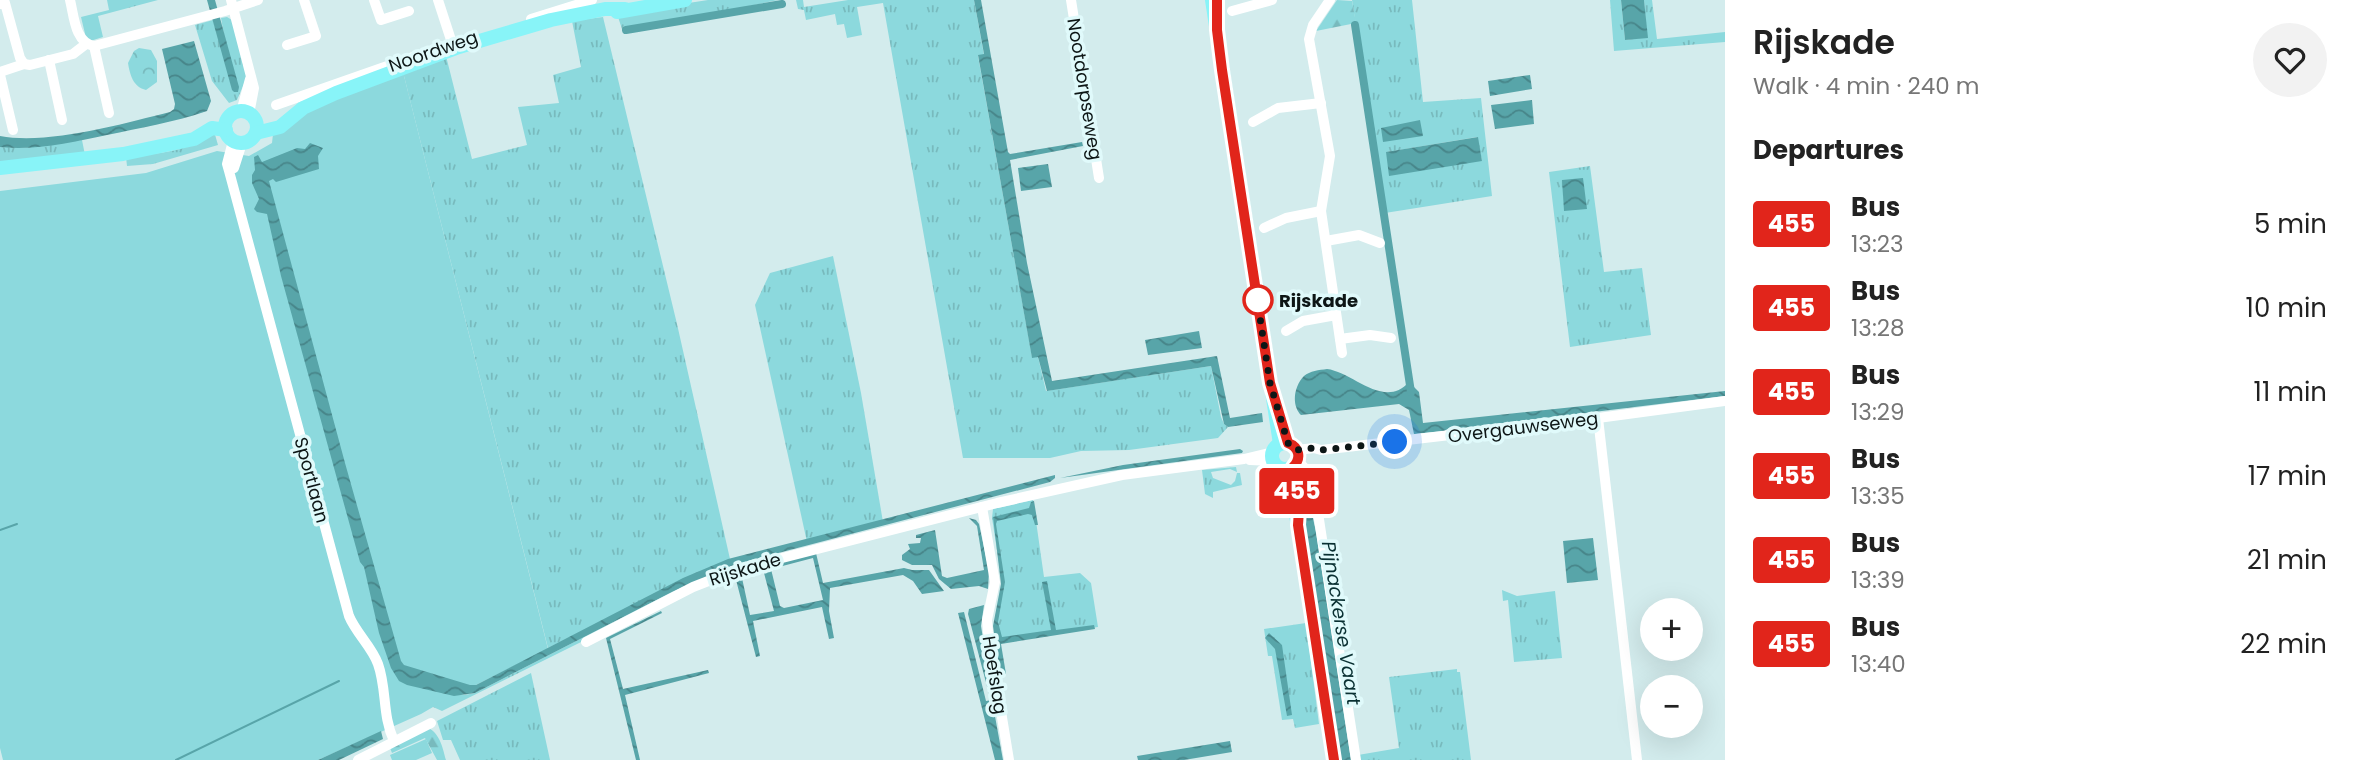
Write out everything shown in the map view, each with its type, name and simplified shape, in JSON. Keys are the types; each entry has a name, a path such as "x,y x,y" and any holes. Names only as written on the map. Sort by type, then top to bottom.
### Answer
{"main road":[{"path":"583,5 625,9 685,0"},
{"path":"1212,0 1270,383 1287,456 1334,760"},
{"path":"1217,0 1217,30"},
{"name":"Noordweg","path":"250,121 280,127 310,105 412,63 583,5"},
{"path":"0,168 123,154 194,139 213,128 250,140 250,121 233,114 232,134"}],"street":[{"path":"70,0 80,36 90,45 109,113"},
{"path":"13,130 0,73 24,64 30,65 73,54 90,45 258,0"},
{"path":"287,45 316,36 303,0"},
{"path":"374,0 381,20 409,10"},
{"path":"438,0 452,43"},
{"name":"Nootdorpseweg","path":"1071,0 1098,178"},
{"path":"1232,11 1272,0"},
{"path":"1330,0 1312,25 1310,35 1330,162 1321,211 1342,353"},
{"path":"0,4 5,3 24,64"},
{"name":"Noordweg","path":"276,105 452,43 583,5"},
{"path":"230,7 254,88 250,121"},
{"path":"49,60 62,120"},
{"path":"1252,122 1278,108 1321,103"},
{"name":"Sportlaan","path":"232,134 227,164 349,616 378,665 384,708 394,741"},
{"path":"1264,228 1286,218 1321,211"},
{"path":"1326,241 1359,235 1380,243"},
{"path":"1286,331 1303,321 1336,315"},
{"path":"1340,339 1370,335 1391,338"},
{"name":"Overgauwseweg","path":"1287,456 1725,401"},
{"path":"1598,418 1637,760"},
{"path":"1287,456 1309,473 1316,500 1356,760"},
{"name":"Rijskade","path":"586,642 716,576 816,548 1122,475 1287,456"},
{"name":"Hoefslag","path":"982,507 995,582 987,620 988,632 1009,760"},
{"path":"358,760 432,723"}],"green space":[{"path":"107,0 158,0 98,16 103,37 87,42 81,17 109,10"},
{"path":"708,0 778,0 622,29 617,14"},
{"path":"796,0 803,0 804,7 848,0 974,0 984,55 978,56 1032,357 1038,357 1046,391 1211,366 1221,417 1228,427 1218,438 1129,450 1081,451 1050,458 963,458 883,3 857,7 862,35 847,38 844,24 837,25 835,14 806,20 804,10 798,9"},
{"path":"1337,0 1352,1 1356,23 1316,31"},
{"path":"1352,0 1412,0 1423,102 1481,98 1492,196 1385,213","holes":["1477,137 1482,161 1387,152"]},
{"path":"1610,0 1621,0 1625,40 1647,37 1644,0 1652,0 1657,39 1725,32 1725,42 1614,51"},
{"path":"603,17 730,559 548,648 403,72 446,56 472,159 527,145 518,107 559,103 553,75 581,67 572,21"},
{"path":"221,18 232,20 247,77 237,100 229,103 212,81 195,25 213,20 234,92"},
{"path":"139,48 151,50 157,61 157,82 146,90 135,83 128,63 134,51"},
{"path":"403,72 548,649 476,685 471,685 421,714 318,760 3,760 0,748 0,191 146,173 217,151 249,156 272,143 273,134 302,113"},
{"path":"214,131 218,145 153,164 127,166 126,157 182,148"},
{"path":"82,140 85,155 0,164 0,147 24,148"},
{"path":"1590,166 1604,272 1642,268 1651,335 1570,347 1549,172"},
{"path":"833,256 861,393 883,522 807,542 755,305 770,273"},
{"path":"1236,467 1237,472 1230,469 1211,472 1213,478 1231,485 1237,473 1240,473 1242,485 1213,492 1213,498 1205,494 1202,470"},
{"path":"1033,500 1044,577 1080,573 1091,583 1098,627 999,642 994,623 1002,583 993,509"},
{"path":"737,564 737,568 696,585 442,711 402,693 475,693 672,592"},
{"path":"1502,590 1517,596 1555,591 1562,658 1514,662 1508,600 1503,601"},
{"path":"1306,623 1319,724 1295,728 1293,719 1282,720 1272,656 1268,656 1264,629"},
{"path":"1457,669 1457,672 1460,672 1471,760 1359,760 1358,755 1399,748 1389,677"},
{"path":"531,673 550,760 460,760 451,740 443,740 437,721"},
{"path":"428,728 438,737 446,760 437,760 425,738 392,753 390,748"},
{"path":"426,739 432,753 416,760 392,760 390,755"}],"water":[{"path":"207,0 215,0 239,87 238,92 232,90"},
{"path":"974,0 981,0 1008,152 1010,154 1082,142 1083,146 1010,160 1027,263 1052,381 1217,356 1230,418 1262,413 1263,422 1228,427 1224,424 1211,366 1047,391 1038,357 1032,358 978,55 984,54"},
{"path":"1621,0 1644,0 1648,38 1625,40"},
{"path":"194,41 211,101 207,111 67,143 27,148 0,147 0,136 62,136 170,112 175,104 162,49"},
{"path":"1530,75 1532,89 1490,96 1488,81"},
{"path":"1532,100 1534,124 1495,129 1491,105"},
{"path":"1420,120 1423,136 1383,142 1381,128"},
{"path":"1478,137 1482,161 1389,176 1386,152"},
{"path":"310,143 323,148 318,156 319,169 276,182 273,179 269,181 345,463 404,665 476,685 683,578 728,559 1055,475 1055,478 1050,482 736,564 672,592 475,693 454,696 407,685 399,681 391,668 379,633 364,567 360,562 281,276 267,214 254,209 259,199 252,183 254,157 258,155 262,162 297,148 305,149"},
{"path":"1048,164 1052,187 1021,191 1018,168"},
{"path":"1583,178 1587,209 1564,211 1562,180"},
{"path":"1199,331 1202,348 1148,355 1145,340"},
{"path":"1327,369 1379,391 1399,390 1409,382 1419,392 1423,423 1725,391 1725,396 1453,429 1451,427 1444,431 1414,434 1409,410 1399,404 1301,415 1295,401 1301,380 1309,373"},
{"path":"1240,449 1242,453 1060,478 1123,465"},
{"path":"1307,491 1316,532 1351,760 1340,760 1305,530 1302,492"},
{"path":"1034,501 1038,525 1035,525 1032,515 1028,514 997,521 996,524 1005,582 998,622 1002,637 1051,630 1042,582 1047,581 1056,630 1094,625 1095,629 1001,644 1006,674 1000,675 993,626 1001,584 993,517 1029,508"},
{"path":"969,518 979,524 989,571 988,589 979,586 951,589 939,579 932,565 912,565 902,560 902,555 910,549 908,544 920,543 921,538 916,538 916,535 935,530 942,576 947,578 984,570 977,526"},
{"path":"1593,538 1598,580 1567,583 1563,541"},
{"path":"816,553 823,583 904,568 929,570 944,591 922,594 913,581 903,575 830,588 829,611 834,638 829,639 822,607 753,621 760,656 756,657 735,576 747,572 742,578 750,615 774,611 764,573 755,573 754,570","holes":["813,558 823,600 784,608 780,606 771,569"]},
{"path":"984,605 981,626 992,693 989,694 968,614 969,609"},
{"path":"661,611 662,613 610,639 623,689 708,670 709,673 625,695 640,760 636,760 606,638"},
{"path":"964,612 986,701 992,700 1003,760 995,760 958,613"},
{"path":"1269,633 1282,645 1292,715 1287,716 1275,649 1265,638"},
{"path":"381,731 383,739 339,760 318,760"},
{"path":"1230,741 1232,752 1184,760 1138,760 1137,756"}],"waterway":[{"path":"626,30 782,4"},
{"path":"1355,25 1411,392"},
{"path":"0,530 17,524"},
{"path":"176,760 339,681"}],"bus line":[{"name":"455","path":"1217,0 1217,30 1222,70 1270,383 1288,443 1294,446 1299,457 1293,467 1299,510 1298,525 1334,760"}],"place":[{"name":"Rijskade","path":"1258,300"}],"route":[{"path":"1258,300 1257,298 1270,383 1288,443 1297,450 1321,450 1395,442"}],"water label":[{"name":"Pijnackerse Vaart","path":"1341,623"}]}
